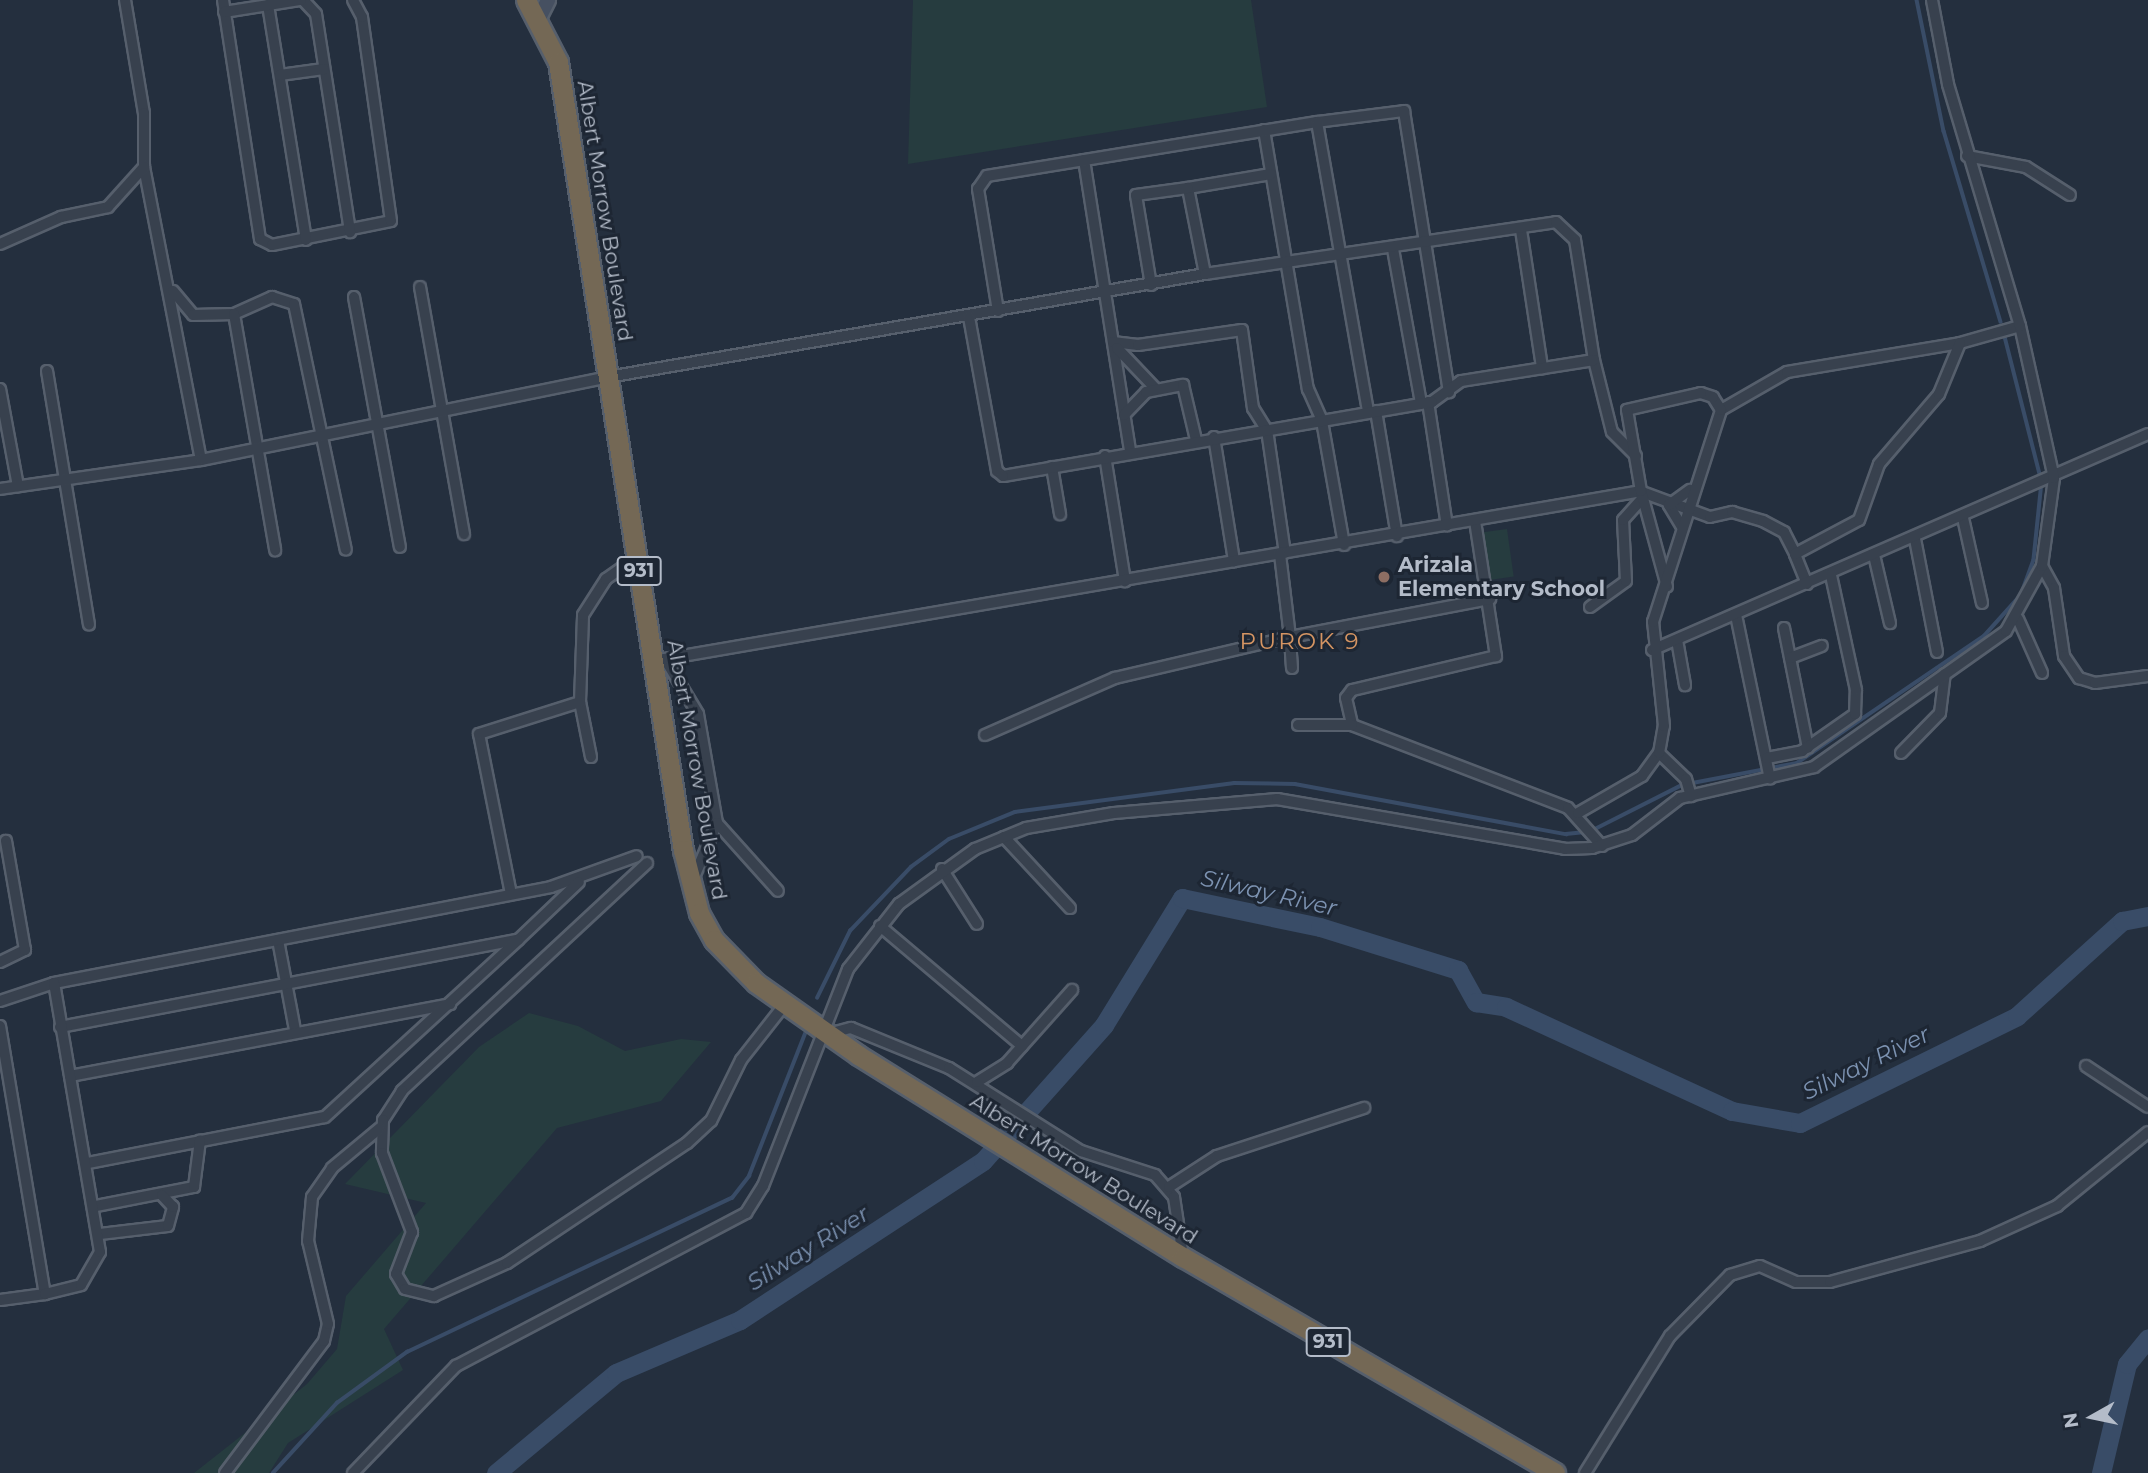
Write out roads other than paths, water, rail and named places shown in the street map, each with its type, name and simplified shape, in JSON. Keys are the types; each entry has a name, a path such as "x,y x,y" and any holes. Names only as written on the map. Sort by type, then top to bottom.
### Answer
{"highway":[{"name":"Albert Morrow Boulevard","path":"526,0 543,9 558,62 637,557 659,660 690,884 714,940 733,963 785,1004 858,1055 1104,1209 1555,1473"}],"street":[{"path":"125,0 144,113 144,167 201,460"},
{"path":"223,0 260,239 272,245 350,232 391,221 362,17 354,0"},
{"path":"224,12 302,0 316,14 350,232"},
{"path":"353,1473 456,1366 746,1213 763,1186 826,1032 848,969 880,926 942,869 1004,836 1114,813 1277,799 1565,849 1595,836 1632,835 1689,787 1770,777 1814,767 2018,619 2042,566 2052,479 1967,156 1932,0"},
{"path":"268,5 306,240"},
{"path":"280,75 324,69"},
{"path":"998,311 979,183 987,176 1403,108 1449,392"},
{"path":"1317,122 1339,255 1397,536"},
{"path":"1264,130 1309,395 1322,421 1344,545"},
{"path":"1967,156 2026,167 2070,195"},
{"path":"1084,160 1130,452"},
{"path":"0,244 40,224 108,207 144,167"},
{"path":"1151,285 1136,195 1271,174"},
{"path":"1188,188 1205,274"},
{"path":"0,489 201,460 375,427 608,377 969,317 1205,274 1393,249 1521,230 1556,222 1573,232 1594,360 1612,432 1636,456"},
{"path":"1521,230 1542,368"},
{"path":"1393,249 1447,526"},
{"path":"168,283 193,315 234,314 261,299 290,298 324,437 346,550"},
{"path":"420,287 464,534"},
{"path":"354,297 375,427 400,547"},
{"path":"234,314 275,550"},
{"path":"969,317 997,471 1010,477 1105,456 1424,402 1449,392 1461,381 1594,360"},
{"path":"1578,813 1642,776 1659,753 1664,726 1653,650 1653,622 1667,587 1690,490 1721,410 1794,370 1960,343 2011,328"},
{"path":"1114,342 1138,345 1241,330 1253,408 1267,430 1283,554 1292,667"},
{"path":"1114,342 1155,388"},
{"path":"1795,554 1859,520 1879,464 1939,394 1960,343"},
{"path":"47,371 89,625"},
{"path":"1124,415 1155,388 1184,385 1196,440"},
{"path":"0,388 18,486"},
{"path":"1667,587 1642,494 1627,410 1701,393 1721,410"},
{"path":"1653,650 1915,539 2148,434"},
{"path":"1214,437 1234,561"},
{"path":"1105,456 1125,581"},
{"path":"1052,467 1060,514"},
{"path":"1670,505 1690,490"},
{"path":"778,891 717,823 698,714 659,660 1642,494 1686,510 1763,521 1784,532 1807,584"},
{"path":"1590,607 1626,581 1623,520 1642,494"},
{"path":"1670,505 1682,527"},
{"path":"1963,518 1982,603"},
{"path":"1352,725 1346,698 1352,690 1496,656 1490,600 1475,521"},
{"path":"1915,539 1937,652"},
{"path":"1874,555 1890,623"},
{"path":"591,757 580,702 583,615 606,579 637,557"},
{"path":"2042,566 2054,589 2064,656 2079,677 2095,683 2148,676"},
{"path":"1767,760 1808,748 1842,727 1857,706 1830,575"},
{"path":"985,735 1115,678 1290,637 1490,600"},
{"path":"1736,615 1770,777"},
{"path":"2018,619 2042,673"},
{"path":"1784,628 1808,748"},
{"path":"1677,640 1685,685"},
{"path":"1790,658 1822,646"},
{"path":"1901,753 1940,713 1945,674"},
{"path":"511,894 480,734 580,702"},
{"path":"1298,725 1352,725 1578,813 1595,836"},
{"path":"1659,753 1689,787"},
{"path":"690,884 717,823"},
{"path":"1004,836 1070,908"},
{"path":"0,962 25,950 6,841"},
{"path":"0,1001 5,991 582,880 642,859 402,1091 380,1128 332,1168 312,1198 308,1241 328,1324 324,1341 225,1473"},
{"path":"942,869 977,925"},
{"path":"88,1163 325,1117 582,880"},
{"path":"880,926 1022,1046"},
{"path":"278,940 295,1030"},
{"path":"60,1027 517,940"},
{"path":"492,944 505,951"},
{"path":"0,1300 74,1289 89,1278 100,1234 60,1027 54,982"},
{"path":"980,1084 1022,1046 1072,990"},
{"path":"70,1076 295,1030 450,1004"},
{"path":"380,1128 388,1171 412,1232 398,1264 399,1282 421,1297 449,1292 507,1263 701,1133 741,1060 785,1004"},
{"path":"826,1032 851,1028 980,1084 1069,1144 1147,1170 1169,1187 1183,1256"},
{"path":"0,1029 45,1294"},
{"path":"2086,1066 2148,1107"},
{"path":"1169,1187 1217,1156 1364,1108"},
{"path":"1585,1473 1670,1336 1730,1275 1760,1265 1796,1282 1830,1282 1980,1241 2057,1206 2148,1132"},
{"path":"96,1206 194,1187 200,1140"},
{"path":"100,1234 168,1226 173,1207 162,1195"}],"waterway":[{"path":"1917,0 1944,131 2001,322"},
{"path":"2004,333 2042,482 2034,560 2023,590"},
{"path":"1593,830 1682,785 1797,763 1984,636 2019,597"},
{"path":"817,998 850,931 911,867 949,839 1015,812 1234,783 1295,784 1566,834 1585,832"},
{"name":"Silway River","path":"496,1473 616,1373 740,1320 983,1161 1104,1025 1182,898 1320,927 1458,970 1476,1002 1506,1007 1732,1111 1800,1123 2017,1016 2122,921 2148,916"},
{"path":"273,1473 337,1403 407,1352 732,1198 749,1176 805,1034"},
{"path":"2101,1473 2127,1364 2148,1338"}],"place":[{"name":"Arizala Elementary School","path":"1384,577"}],"district":[{"name":"PUROK 9","path":"1300,641"}]}
